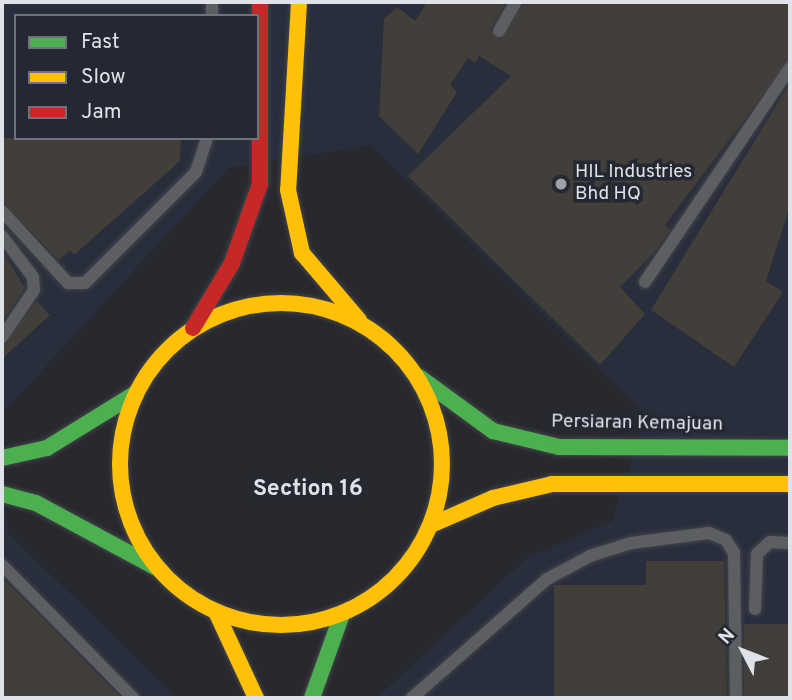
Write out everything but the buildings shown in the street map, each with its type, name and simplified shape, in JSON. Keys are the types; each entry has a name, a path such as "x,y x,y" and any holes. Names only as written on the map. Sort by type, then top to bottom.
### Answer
{"main road":[{"path":"193,328 232,263 260,184 260,2"},
{"path":"299,2 288,190 302,253 360,322 392,346 418,376 439,436 443,474 431,525 410,562 380,593 342,614 300,625 258,625 217,614 183,594 155,567 131,528 120,483 121,437 136,393 160,357 193,328 233,310 276,302 320,306 360,322"},
{"name":"Persiaran Kemajuan","path":"418,376 493,431 559,447 790,448"},
{"path":"2,458 47,448 136,393"},
{"path":"431,525 493,498 552,484 790,484"},
{"path":"2,494 36,503 155,567"},
{"path":"217,614 256,698"},
{"path":"312,698 342,614"}],"lane":[{"path":"499,31 516,2"},
{"path":"645,282 790,68"},
{"path":"2,211 68,283 85,283 197,172 206,140"},
{"path":"2,236 28,268 34,290 2,337"},
{"path":"412,698 558,573 631,543 709,533 726,540 734,553 736,698"},
{"path":"755,609 757,554 770,542 790,543"},
{"path":"2,565 130,697"}],"shaded area":[{"path":"2,2 790,2 790,698 377,698 527,558 612,521 646,415 371,145 228,168 2,414"},
{"path":"2,490 9,534 177,698 2,698"}],"traffic: fast":[{"path":"419,377 493,431 559,447 790,448"},
{"path":"2,458 47,448 136,393"},
{"path":"2,494 36,503 155,567"},
{"path":"312,698 342,614"}],"traffic: slow":[{"path":"299,2 288,190 302,253 359,320"},
{"path":"281,303 312,306 343,315 371,330 395,350 415,374 430,402 439,433 442,464 439,495 430,526 415,554 395,578 371,598 343,613 312,622 281,625 250,622 219,613 191,598 167,578 147,554 132,526 123,495 120,464 123,433 132,402 147,374 167,350 191,330 219,315 250,306 281,303"},
{"path":"431,525 493,498 552,484 790,484"},
{"path":"217,614 256,698"}],"traffic: jam":[{"path":"193,328 232,263 260,184 260,2"}],"place":[{"name":"HIL Industries Bhd HQ","path":"561,184"}],"district":[{"name":"Section 16","path":"308,490"}]}
